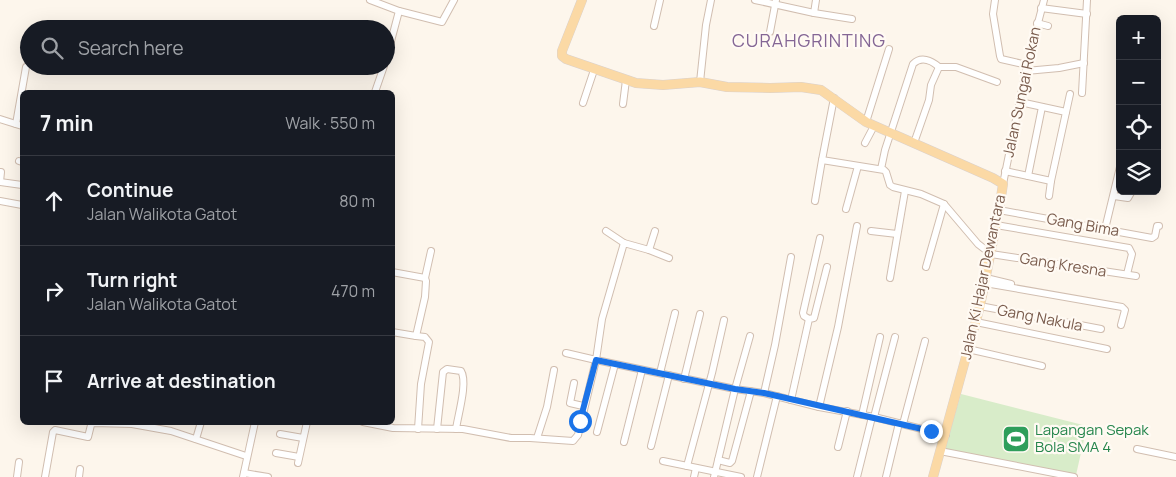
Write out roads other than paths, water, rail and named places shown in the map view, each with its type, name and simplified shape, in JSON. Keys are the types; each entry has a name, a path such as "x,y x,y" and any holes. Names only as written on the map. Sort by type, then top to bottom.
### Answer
{"main road":[{"name":"Jalan Ki Hajar Dewantara","path":"582,0 562,56 566,59 626,80 651,84 700,82 737,87 801,86 821,90 870,124 1002,184 999,210 980,306 933,477"}],"street":[{"path":"370,0 399,11 442,22 454,0"},
{"path":"654,26 660,0"},
{"path":"700,82 706,25 711,0"},
{"path":"755,0 776,2 814,14 852,19"},
{"path":"814,14 816,0"},
{"path":"995,0 993,14 1001,59 1026,68 1059,68 1084,63"},
{"name":"Jalan Sungai Rokan","path":"1002,184 1026,68 1044,0"},
{"path":"1082,93 1087,0"},
{"path":"770,32 776,2"},
{"path":"1041,8 1087,14"},
{"path":"395,27 399,11"},
{"path":"1037,23 1048,26"},
{"path":"865,143 889,49"},
{"path":"881,169 913,64 925,59 934,62 939,67 956,68 997,82"},
{"path":"914,143 929,100 931,85 939,67"},
{"path":"583,103 594,70"},
{"path":"23,90 25,75"},
{"path":"376,90 381,75"},
{"path":"623,104 626,80"},
{"path":"1049,196 1070,94"},
{"path":"815,201 834,98"},
{"path":"1020,102 1066,112"},
{"path":"1028,176 1042,107"},
{"path":"0,119 19,125"},
{"path":"822,160 881,169 886,172 890,185 921,194 944,204 978,244 991,254"},
{"path":"846,209 858,166"},
{"path":"1005,171 1051,181"},
{"path":"0,172 0,182 20,185"},
{"path":"1105,229 1116,186"},
{"path":"890,278 906,191"},
{"path":"1114,196 1128,198 1130,195"},
{"path":"0,201 20,205"},
{"path":"926,267 944,204"},
{"name":"Gang Bima","path":"999,210 1152,238 1155,236 1157,226 1159,226"},
{"path":"996,225 1129,248 1132,254 1127,274"},
{"path":"819,407 838,327 857,226"},
{"path":"871,230 897,234"},
{"path":"606,231 624,243 669,258"},
{"path":"649,250 655,231"},
{"path":"810,319 804,316 803,313 820,238"},
{"path":"378,425 393,428 473,429 511,438 573,441 578,435 596,360 602,319 624,243"},
{"path":"416,336 425,297 425,278 431,251"},
{"name":"Gang Kresna","path":"991,254 1136,276"},
{"path":"764,393 777,337 791,257"},
{"path":"791,400 810,319 814,318 827,267"},
{"path":"395,273 425,278"},
{"path":"985,281 1123,308 1121,325"},
{"path":"1081,299 1120,304"},
{"name":"Gang Nakula","path":"980,306 1101,329"},
{"path":"660,374 675,313"},
{"path":"684,379 700,314"},
{"path":"688,466 710,384 724,320"},
{"path":"976,322 1107,349"},
{"path":"395,332 425,337 428,342 421,384 418,429"},
{"path":"715,474 735,389 750,336"},
{"path":"862,414 880,337"},
{"path":"857,477 895,337"},
{"path":"886,477 925,341"},
{"path":"968,349 1042,366"},
{"path":"566,354 684,379 764,393 819,407 862,414 946,435"},
{"path":"597,432 616,364"},
{"path":"437,429 443,372 446,369 462,371 464,374 456,428"},
{"path":"538,438 547,407 554,370"},
{"path":"624,442 642,370"},
{"path":"651,446 669,375"},
{"path":"574,383 570,403 584,406"},
{"path":"718,460 730,463 732,461 751,391"},
{"path":"757,477 776,396"},
{"path":"838,447 847,411"},
{"path":"45,477 53,432 55,430 86,437 89,436 92,425"},
{"path":"137,425 171,431 246,456"},
{"path":"196,439 200,425"},
{"path":"254,425 243,475 268,477"},
{"path":"276,453 299,460 306,425"},
{"path":"280,434 303,438"},
{"path":"1138,449 1176,457"},
{"path":"940,451 1074,477"},
{"path":"662,461 715,474 741,477"},
{"path":"17,477 19,462"},
{"path":"694,477 696,468"},
{"path":"79,477 80,470"}],"place":[{"name":"Lapangan Sepak Bola SMA 4","path":"1016,439"}],"district":[{"name":"CURAHGRINTING","path":"809,41"}]}
